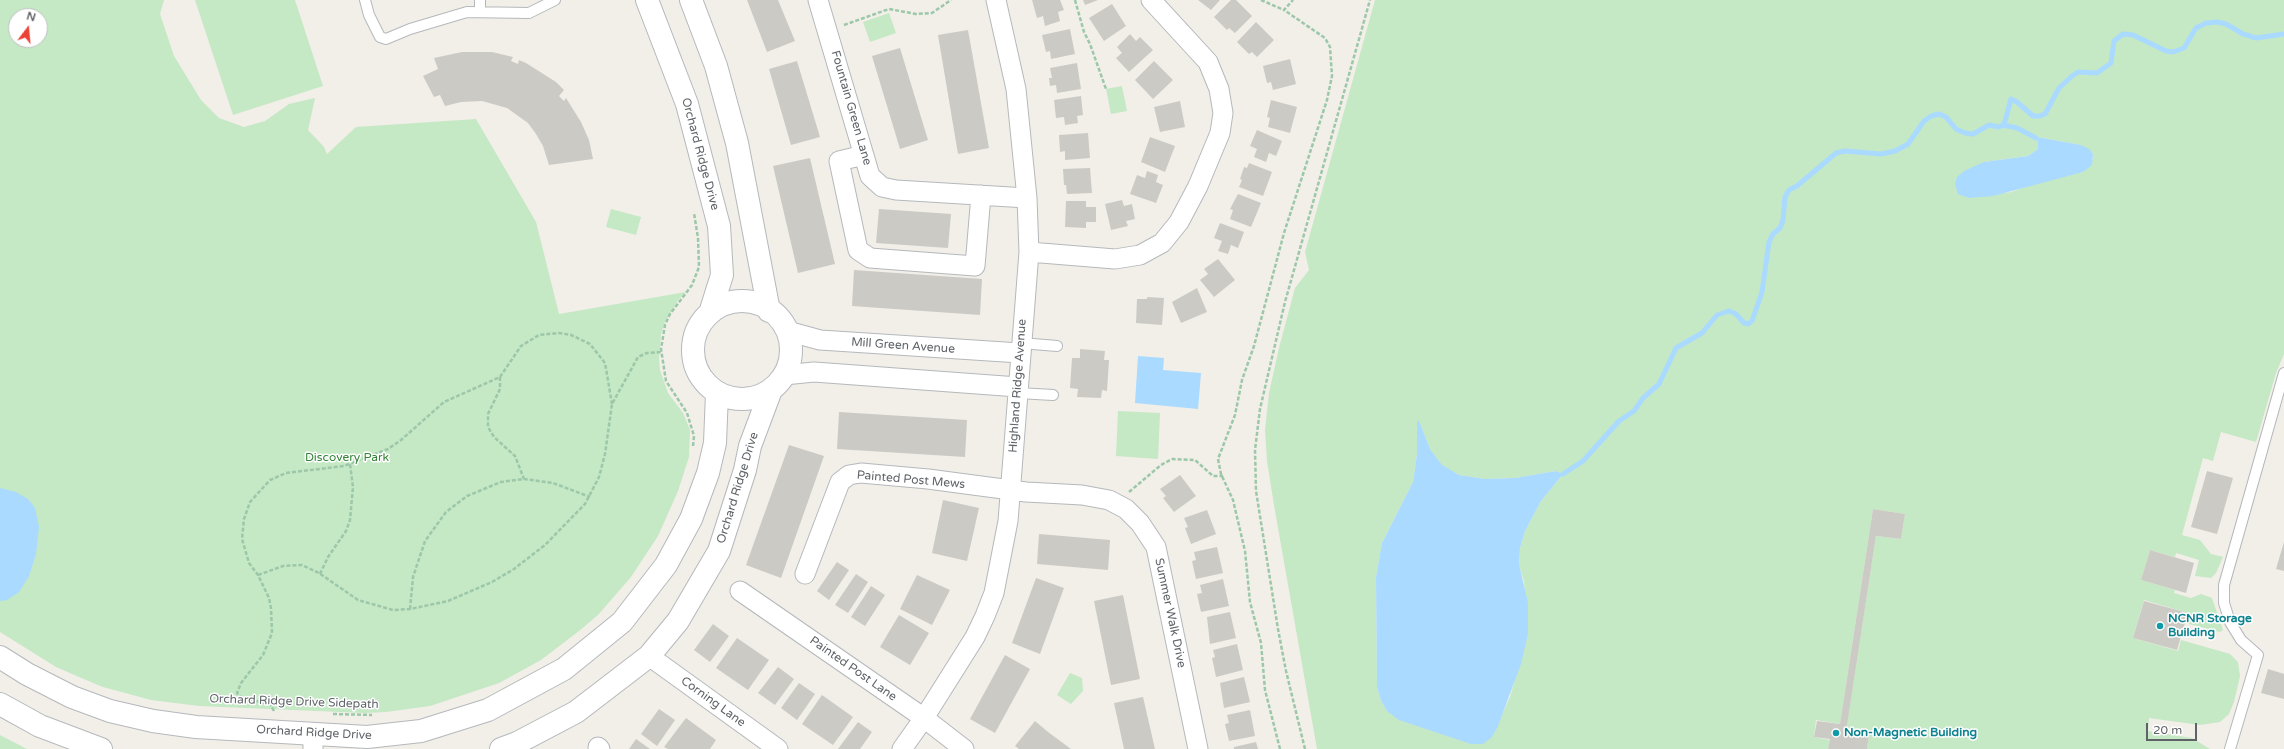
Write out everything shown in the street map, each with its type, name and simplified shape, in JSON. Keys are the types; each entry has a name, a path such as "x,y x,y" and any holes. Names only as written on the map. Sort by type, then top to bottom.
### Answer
{"street":[{"name":"Orchard Ridge Drive","path":"647,0 688,104 719,226 722,275 710,313"},
{"path":"691,0 716,66 737,143 769,311"},
{"name":"Fountain Green Lane","path":"818,0 828,29 870,176 882,186 896,190 1027,198"},
{"name":"Highland Ridge Avenue","path":"902,749 924,718 975,637 992,599 1003,554 1011,490 1029,252 1027,198 1016,89 996,0"},
{"path":"1029,252 1114,259 1140,255 1162,243 1179,222 1198,186 1220,133 1223,113 1220,90 1208,62 1151,0"},
{"path":"864,155 839,161 858,250 870,258 975,266 981,195"},
{"path":"778,382 791,352 787,332 777,316 758,304 741,301 728,303 710,313 699,325 694,338 694,361 698,374 707,385 717,393 736,399 756,397 778,382 814,372 1018,390"},
{"name":"Mill Green Avenue","path":"787,332 812,339 1021,348"},
{"name":"Orchard Ridge Drive","path":"501,749 517,744 576,712 649,656 678,621 719,551 746,470 750,446 778,382"},
{"name":"Orchard Ridge Drive","path":"0,657 27,674 72,697 110,711 153,721 313,741 421,731 488,710 564,669 622,622 666,566 691,520 708,473 715,442 717,393"},
{"name":"Painted Post Mews","path":"806,574 840,482 849,475 861,473 928,479 1011,490"},
{"name":"Summer Walk Drive","path":"1011,490 1082,495 1109,500 1126,509 1140,523 1156,547 1198,749"},
{"name":"Painted Post Lane","path":"740,591 924,718 964,749"},
{"name":"Corning Lane","path":"649,656 778,749"},
{"path":"0,704 40,726 102,749"}],"lane":[{"path":"365,0 368,15 380,37 386,39 446,17 467,12 529,13 555,0"},
{"path":"480,0 480,12"},
{"path":"1021,348 1057,346"},
{"path":"2230,749 2258,655 2241,640 2230,622 2224,603 2224,584 2284,373"},
{"path":"1018,390 1053,395"}],"path":[{"path":"828,29 855,22 884,10 916,14 932,13 951,0"},
{"path":"1075,0 1084,32 1090,44 1106,89"},
{"path":"1261,0 1284,10 1325,38 1330,47 1332,76 1327,100 1286,227 1254,346 1242,380 1235,415 1220,451 1219,466 1233,500 1246,552 1250,602 1261,643 1265,690 1280,749"},
{"path":"1284,10 1293,0"},
{"path":"1306,749 1286,670 1278,629 1256,491 1255,450 1260,409 1285,302 1370,0"},
{"path":"693,208 698,238 699,267 692,285 670,314 665,325 661,352 666,381 691,422 693,452"},
{"path":"258,575 293,564 310,568 348,594 369,604 384,609 410,609 448,601 475,591 514,569 563,529 590,496 605,454 612,404 605,363 590,344 571,335 547,333 529,339 516,351 500,377 500,389 488,414 488,427 494,437 515,456 524,479"},
{"path":"612,404 638,358 647,353 661,352"},
{"path":"274,711 270,704 242,698 237,693 241,683 263,655 272,633 271,608 258,575 249,563 242,540 244,519 255,495 270,480 286,473 350,464 388,449 407,436 444,402 500,377"},
{"path":"1118,504 1132,489 1161,465 1172,459 1195,460 1212,476 1222,476"},
{"path":"320,574 328,557 346,531 350,520 353,487 350,464"},
{"path":"410,609 413,577 420,552 432,530 446,512 476,491 501,482 524,479 553,483 590,496"},
{"name":"Orchard Ridge Drive Sidepath","path":"267,711 281,712"},
{"name":"Orchard Ridge Drive Sidepath","path":"325,714 378,715"}],"green space":[{"name":"Discovery Park","path":"0,0 164,0 160,14 174,56 201,100 219,118 244,127 265,121 289,104 315,98 308,130 324,147 327,154 356,127 476,119 536,222 559,314 686,292 678,300 665,322 661,334 659,358 660,370 668,393 683,413 690,430 689,457 678,491 658,536 631,577 598,615 541,660 499,683 430,706 386,712 364,713 199,706 151,700 103,687 56,667 0,632"},
{"path":"195,0 295,0 323,86 233,115"},
{"path":"1375,0 2284,0 2284,354 2276,373 2256,442 2221,432 2213,461 2203,458 2182,535 2200,540 2211,554 2223,557 2216,573 2211,578 2195,576 2199,560 2176,553 2175,557 2150,550 2141,580 2175,590 2174,593 2191,598 2201,594 2212,598 2223,630 2220,632 2185,623 2188,613 2144,600 2133,638 2178,651 2181,640 2230,654 2238,662 2240,676 2234,702 2229,714 2220,722 2200,725 2149,718 2148,731 2192,738 2210,749 1867,749 1869,735 1846,731 1876,536 1901,539 1905,514 1873,509 1840,724 1816,720 1814,737 1830,740 1828,749 1317,749 1274,505 1267,461 1265,430 1269,393 1295,288 1309,270 1305,252","holes":["2037,137 2081,145 2093,154 2093,159 2083,172 2040,182 2011,192 1969,198 1984,162 2028,156 2038,149","1419,422 1430,449 1442,466 1459,475 1485,479 1515,478 1556,471 1563,474 1541,501 1525,531 1520,548 1519,565 1524,581 1528,634 1510,697 1492,737 1387,711 1381,701 1377,687 1376,577 1382,543 1413,482 1417,454 1417,425"]},
{"path":"889,13 896,33 870,42 863,22"},
{"path":"1122,86 1127,111 1111,114 1106,89"},
{"path":"611,209 641,217 636,235 606,227"},
{"path":"1118,411 1160,413 1158,459 1116,456"},
{"path":"1070,673 1082,678 1083,691 1071,704 1057,695"},
{"path":"0,735 27,749 0,749"}],"water":[{"path":"2037,137 2081,145 2089,149 2093,154 2092,165 2083,172 1993,196 1969,198 1958,194 1955,184 1957,177 1964,171 1984,162 2028,156 2038,149"},
{"path":"1138,356 1164,358 1163,370 1201,373 1198,409 1135,403"},
{"path":"1417,421 1419,421 1430,449 1442,465 1459,475 1485,479 1515,478 1556,471 1563,474 1541,501 1525,531 1520,548 1519,564 1528,603 1528,634 1521,664 1498,726 1492,737 1483,744 1471,744 1399,720 1387,711 1381,701 1377,687 1376,577 1382,543 1413,482 1417,454"},
{"path":"0,488 16,492 28,499 35,508 39,527 36,554 29,576 19,592 7,600 0,601"}],"building":[{"path":"747,0 778,0 795,41 767,52"},
{"path":"1032,0 1060,0 1064,10 1058,12 1060,21 1045,26 1043,16 1037,18"},
{"path":"1083,0 1098,0 1085,5"},
{"path":"1198,0 1220,0 1211,10"},
{"path":"1231,0 1236,0 1252,16 1235,33 1229,28 1227,30 1214,17"},
{"path":"1112,4 1126,26 1104,41 1089,18"},
{"path":"1256,22 1274,40 1257,57 1252,52 1249,54 1237,42"},
{"path":"1070,29 1075,54 1051,59 1050,51 1046,52 1042,35"},
{"path":"968,30 989,148 958,154 938,35"},
{"path":"1130,34 1136,41 1140,37 1153,50 1129,72 1116,58 1122,53 1117,47"},
{"path":"900,48 928,140 900,149 872,56"},
{"path":"462,52 492,52 513,57 511,61 518,64 519,60 526,63 556,82 564,90 559,96 564,101 566,98 581,122 589,140 593,159 549,165 543,146 528,123 507,108 482,101 461,102 445,106 440,95 434,97 423,76 438,69 434,58"},
{"path":"1290,59 1296,84 1273,90 1271,82 1267,83 1263,66"},
{"path":"797,61 820,137 791,145 769,69"},
{"path":"1154,61 1173,80 1153,99 1135,80"},
{"path":"1077,63 1081,89 1057,93 1056,85 1050,86 1049,78 1052,78 1050,68"},
{"path":"1081,96 1083,115 1077,116 1078,123 1065,125 1064,117 1056,118 1054,100"},
{"path":"1271,100 1297,107 1290,133 1268,127 1270,118 1267,117"},
{"path":"1180,101 1185,127 1160,132 1154,107"},
{"path":"1257,130 1282,141 1276,156 1269,153 1266,162 1254,157 1257,149 1250,146"},
{"path":"1088,133 1090,158 1065,160 1065,151 1060,152 1059,135"},
{"path":"1150,137 1175,146 1165,172 1141,162"},
{"path":"810,158 835,264 798,273 773,166"},
{"path":"1249,163 1272,172 1263,196 1239,187 1242,180 1240,179 1244,167 1247,168"},
{"path":"1090,168 1092,193 1067,194 1066,185 1064,185 1063,169"},
{"path":"1147,171 1158,175 1156,182 1163,185 1156,203 1130,194 1137,175 1145,178"},
{"path":"1238,194 1261,203 1251,227 1230,219 1233,210 1230,209"},
{"path":"1122,200 1124,206 1132,204 1135,219 1126,221 1128,226 1111,230 1105,204"},
{"path":"1066,201 1086,201 1086,207 1096,207 1096,222 1086,222 1086,228 1065,227"},
{"path":"879,209 951,214 948,248 876,243"},
{"path":"1220,223 1244,232 1238,248 1231,245 1228,254 1218,251 1222,241 1214,238"},
{"path":"1218,259 1235,280 1214,297 1200,280 1208,274 1204,269"},
{"path":"854,270 982,279 980,315 852,306"},
{"path":"1197,288 1207,312 1181,323 1172,302"},
{"path":"1147,297 1164,298 1162,325 1136,323 1137,299 1147,299"},
{"path":"1080,349 1105,351 1104,360 1109,360 1107,391 1102,390 1101,398 1077,397 1078,389 1070,388 1072,358 1080,358"},
{"path":"839,412 967,420 965,457 837,449"},
{"path":"789,445 824,456 781,578 746,565"},
{"path":"2207,471 2233,478 2217,534 2191,527"},
{"path":"1180,475 1196,496 1174,512 1163,498 1166,496 1160,489"},
{"path":"943,500 979,508 967,561 932,553"},
{"path":"1873,509 1905,514 1901,539 1876,536 1846,732 1869,735 1867,749 1828,749 1830,739 1814,737 1817,721 1840,724"},
{"path":"1207,510 1216,534 1191,544 1185,528 1188,527 1184,518"},
{"path":"1039,534 1110,540 1108,570 1037,564"},
{"path":"2284,542 2284,571 2276,569"},
{"path":"1217,547 1223,573 1196,579 1192,561 1196,560 1194,552"},
{"path":"2150,550 2194,563 2186,593 2141,580"},
{"path":"837,562 849,570 829,600 817,591"},
{"path":"856,574 868,582 848,613 835,605"},
{"path":"917,575 950,590 932,625 900,609"},
{"path":"1036,578 1064,588 1040,654 1012,643"},
{"path":"1223,579 1229,606 1201,612 1197,594 1202,593 1200,585"},
{"path":"871,586 885,595 865,626 851,617"},
{"path":"1123,595 1140,679 1111,685 1094,601"},
{"name":"NCNR Storage Building","path":"2144,601 2188,613 2177,650 2133,638"},
{"path":"1230,612 1236,638 1210,644 1207,617"},
{"path":"899,615 929,633 910,665 880,647"},
{"path":"713,624 729,636 710,662 694,650"},
{"path":"737,638 769,660 748,690 716,668"},
{"path":"1237,644 1243,670 1216,677 1212,658 1215,657 1213,650"},
{"path":"1005,655 1030,669 995,733 970,719"},
{"path":"778,667 794,679 775,705 758,693"},
{"path":"2268,669 2284,674 2284,699 2261,693"},
{"path":"1244,677 1250,702 1224,708 1220,683"},
{"path":"799,683 815,694 797,720 781,708"},
{"path":"822,695 853,717 833,745 802,724"},
{"path":"1143,697 1155,749 1124,749 1114,703"},
{"path":"659,709 675,720 657,746 641,734"},
{"path":"1250,710 1255,736 1229,741 1225,724 1229,723 1227,715"},
{"path":"686,718 716,740 710,749 668,749 664,747"},
{"path":"1035,721 1071,749 1019,749 1015,746"},
{"path":"858,722 872,732 860,749 838,749"},
{"path":"636,739 650,749 629,749"},
{"path":"1256,742 1258,749 1234,749 1234,747"}],"waterway":[{"path":"1563,474 1583,461 1619,421 1634,411 1643,398 1659,384 1676,348 1702,333 1717,315 1729,311 1736,314 1744,323 1748,324 1752,321 1762,292 1769,242 1773,234 1780,228 1783,220 1785,197 1789,190 1797,186 1836,153 1845,151 1881,154 1895,151 1908,144 1924,121 1931,116 1939,114 1946,117 1956,129 1965,133 1973,134 1989,125 1999,127 2003,125 2005,121 2011,99 2017,102 2033,116 2045,114 2059,88 2072,76 2078,72 2097,73 2111,63 2114,41 2123,34 2133,35 2166,51 2173,52 2184,48 2196,28 2206,23 2217,22 2226,24 2243,34 2256,38 2284,34"},
{"path":"2003,125 2017,128 2036,138"}],"place":[{"name":"NCNR Storage Building","path":"2160,626"},
{"name":"Non-Magnetic Building","path":"1836,733"}]}
